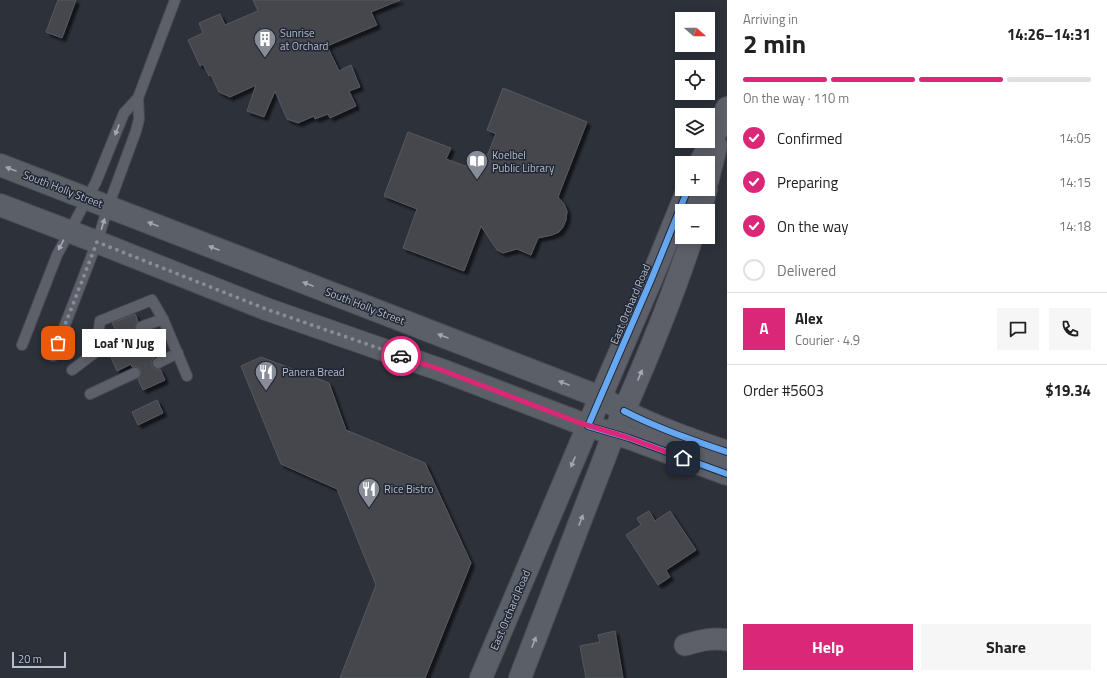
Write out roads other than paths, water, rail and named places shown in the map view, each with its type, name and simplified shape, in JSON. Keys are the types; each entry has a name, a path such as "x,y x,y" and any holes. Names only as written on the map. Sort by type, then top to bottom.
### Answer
{"main road":[{"name":"South Holly Street","path":"0,165 600,397 624,411"},
{"path":"0,205 266,309 444,371 588,426"},
{"path":"520,678 614,433 624,411"},
{"name":"East Orchard Road","path":"482,678 588,426"}],"street":[{"path":"704,156 725,114"},
{"path":"714,156 725,114"},
{"name":"East Orchard Road","path":"588,426 685,196"},
{"path":"624,411 682,268 690,244"},
{"name":"South Holly Street","path":"624,411 690,440 727,452"},
{"path":"588,426 614,433 727,474"},
{"path":"685,645 706,640 727,640"}],"lane":[{"path":"53,356 97,242 108,207 136,131 139,119 138,98 175,0"},
{"path":"22,345 56,255 96,182 122,116 138,98"},
{"path":"96,351 100,322 152,300 164,319 187,376"},
{"path":"141,327 164,319"},
{"path":"72,370 118,336"},
{"path":"158,363 178,353"},
{"path":"90,394 135,373"}],"place":[{"name":"Sunrise at Orchard","path":"265,58"},
{"name":"Koelbel Public Library","path":"477,180"},
{"name":"Loaf 'N Jug","path":"58,343"},
{"name":"Panera Bread","path":"266,392"},
{"name":"Rice Bistro","path":"369,508"}]}
